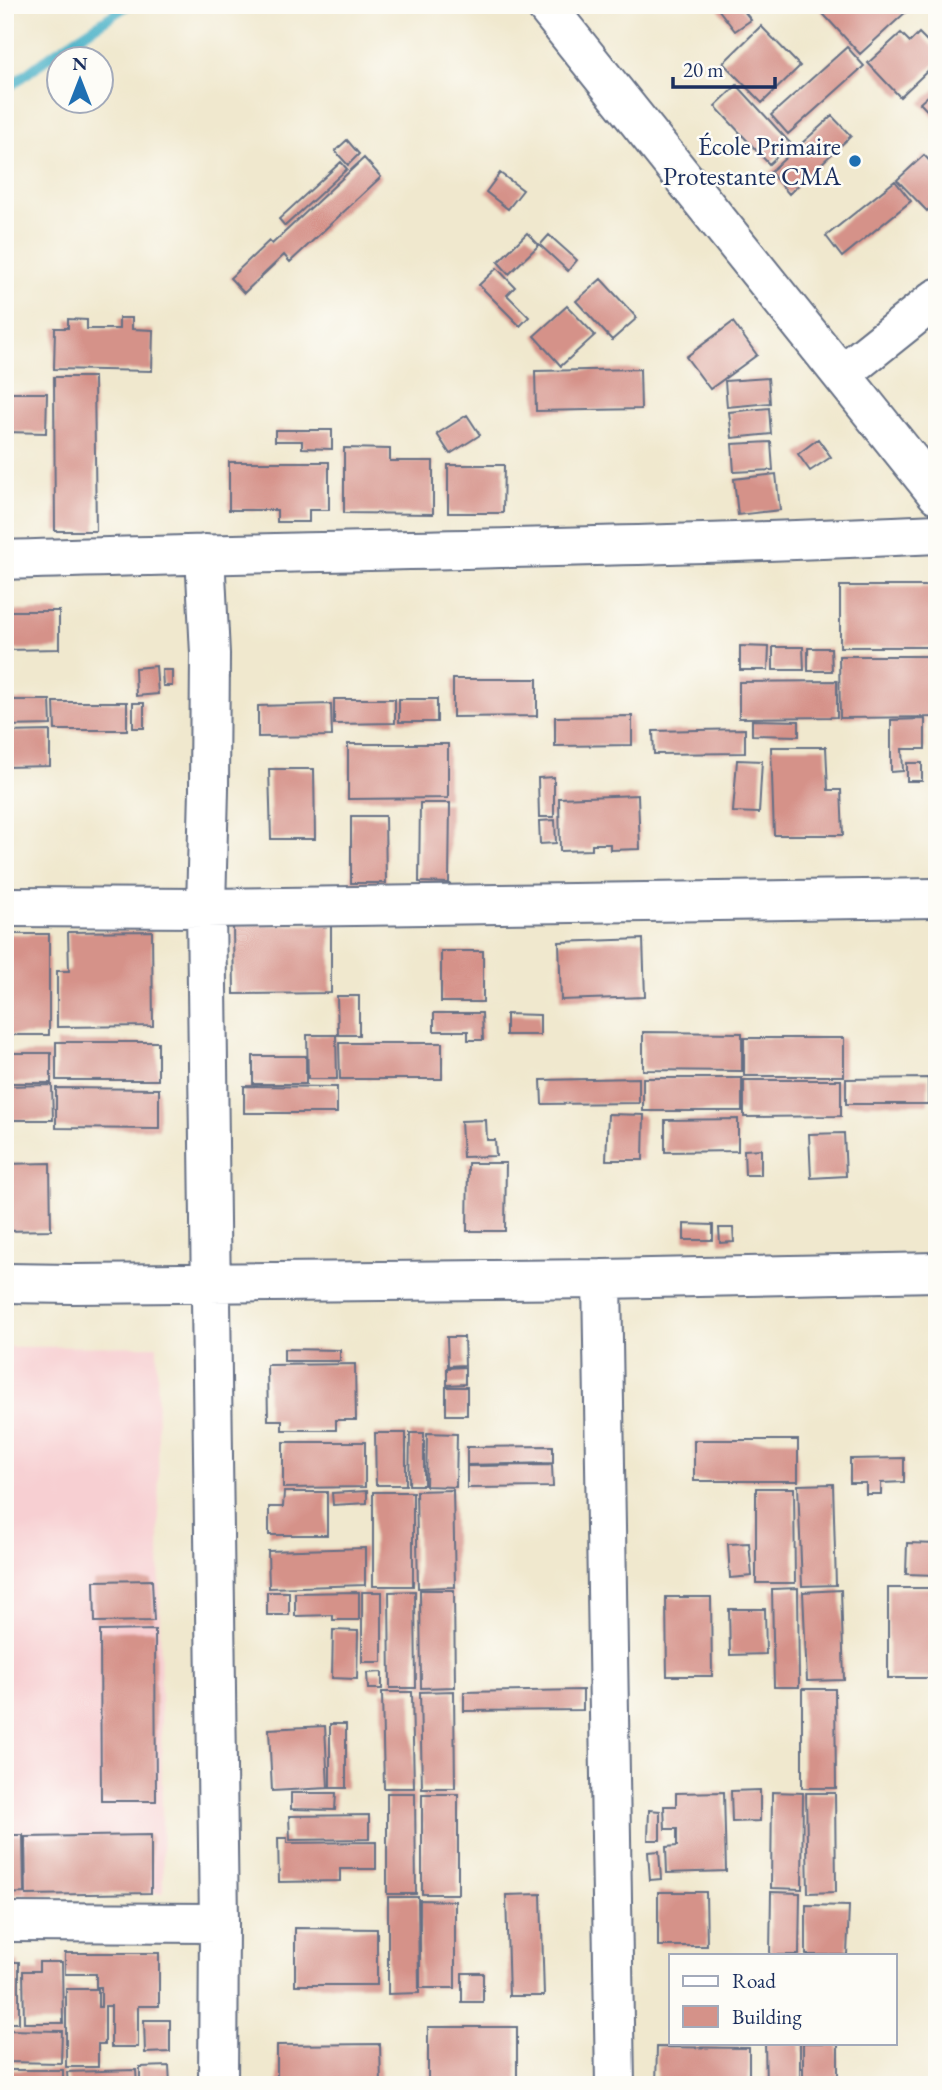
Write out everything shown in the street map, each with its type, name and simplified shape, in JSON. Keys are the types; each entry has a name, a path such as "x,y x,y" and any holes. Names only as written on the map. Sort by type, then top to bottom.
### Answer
{"street":[{"path":"545,5 937,494"},
{"path":"842,374 937,298"},
{"path":"5,561 780,542 937,534"},
{"path":"205,554 210,654 206,908 219,1923 218,2085"},
{"path":"5,907 206,908 937,898"},
{"path":"5,1283 602,1279 937,1272"},
{"path":"602,1279 615,2085"},
{"path":"5,1922 219,1923"}],"shaded area":[{"path":"157,1346 163,1893 5,1894 5,1347"}],"building":[{"path":"715,5 739,5 751,20 735,31"},
{"path":"815,5 902,5 907,11 860,54"},
{"path":"761,26 800,66 762,103 723,63"},
{"path":"901,33 910,42 919,33 933,47 937,43 937,62 900,97 868,63"},
{"path":"847,47 864,66 788,134 771,115"},
{"path":"737,85 791,144 769,164 715,106"},
{"path":"937,88 937,121 920,103"},
{"path":"832,116 851,136 789,194 770,172"},
{"path":"347,140 359,154 348,165 335,151"},
{"path":"924,155 937,169 937,202 927,211 897,180"},
{"path":"364,158 381,177 290,262 284,255 244,293 230,278 269,241 272,244"},
{"path":"341,162 347,169 285,226 279,219"},
{"path":"500,173 523,190 508,209 486,192"},
{"path":"895,181 911,201 842,257 826,236"},
{"path":"527,233 539,245 509,274 498,262"},
{"path":"549,235 577,260 568,271 540,245"},
{"path":"497,268 515,287 507,295 529,317 520,326 479,285"},
{"path":"601,279 637,318 612,340 576,301"},
{"path":"567,306 595,335 561,366 534,336"},
{"path":"119,318 132,318 132,329 153,330 152,371 54,369 55,328 68,328 68,319 87,320 87,329 119,329"},
{"path":"733,322 757,355 710,389 686,357"},
{"path":"640,369 641,409 536,411 535,371"},
{"path":"54,377 94,377 96,531 55,531"},
{"path":"768,378 770,403 727,407 725,381"},
{"path":"5,393 47,393 46,433 5,432"},
{"path":"769,408 771,434 732,438 729,412"},
{"path":"467,415 480,435 450,454 437,434"},
{"path":"275,430 332,430 332,449 302,448 302,441 275,441"},
{"path":"818,439 831,457 810,471 798,454"},
{"path":"771,442 773,470 734,472 732,444"},
{"path":"344,448 390,449 390,461 433,461 433,514 344,513"},
{"path":"229,462 329,462 329,510 309,510 309,522 277,522 277,510 229,510"},
{"path":"448,465 504,465 503,513 448,513"},
{"path":"776,474 780,510 738,515 734,479"},
{"path":"840,586 937,586 937,647 840,647"},
{"path":"5,611 59,611 59,649 5,650"},
{"path":"740,646 769,647 768,670 740,670"},
{"path":"773,647 803,647 804,670 773,670"},
{"path":"808,648 831,648 832,671 808,671"},
{"path":"839,656 937,656 937,717 840,718"},
{"path":"156,666 158,694 136,696 135,668"},
{"path":"162,670 172,670 172,686 163,686"},
{"path":"453,679 537,679 537,716 453,717"},
{"path":"837,681 837,717 739,718 739,682"},
{"path":"334,699 395,699 395,723 334,724"},
{"path":"399,699 437,699 437,722 399,722"},
{"path":"5,700 50,700 51,725 5,726"},
{"path":"54,702 127,702 127,730 55,730"},
{"path":"133,703 144,703 144,728 133,728"},
{"path":"331,704 332,736 258,737 258,706"},
{"path":"632,716 632,745 555,746 555,717"},
{"path":"925,719 925,749 902,749 903,771 891,772 891,720"},
{"path":"752,720 799,721 799,736 752,735"},
{"path":"745,729 745,753 654,754 653,731"},
{"path":"50,731 50,766 5,767 5,732"},
{"path":"348,744 448,744 448,798 348,799"},
{"path":"771,747 826,747 828,790 841,790 843,835 774,835"},
{"path":"737,760 762,761 759,813 733,812"},
{"path":"907,763 922,763 922,781 907,781"},
{"path":"269,769 314,769 315,839 271,839"},
{"path":"554,777 554,817 539,817 538,778"},
{"path":"638,795 640,849 610,850 610,844 592,844 592,850 560,851 559,798"},
{"path":"420,803 450,803 449,883 419,882"},
{"path":"351,816 385,816 386,883 351,883"},
{"path":"555,820 556,843 540,844 539,821"},
{"path":"233,925 331,925 331,993 234,994"},
{"path":"152,931 153,1026 57,1027 57,971 69,971 68,932"},
{"path":"5,934 49,934 49,1035 5,1035"},
{"path":"643,939 645,997 561,1000 559,942"},
{"path":"441,951 483,951 483,1002 441,1002"},
{"path":"337,996 359,996 359,1035 338,1035"},
{"path":"434,1013 482,1013 483,1040 468,1040 468,1031 434,1031"},
{"path":"506,1014 540,1015 540,1035 506,1035"},
{"path":"643,1032 742,1033 742,1071 643,1070"},
{"path":"307,1035 336,1035 337,1079 308,1079"},
{"path":"744,1038 844,1038 844,1076 744,1076"},
{"path":"56,1042 158,1042 158,1080 56,1080"},
{"path":"339,1043 442,1043 442,1079 340,1079"},
{"path":"5,1053 51,1053 51,1083 5,1083"},
{"path":"253,1056 306,1056 306,1084 253,1084"},
{"path":"639,1078 639,1103 542,1104 541,1080"},
{"path":"643,1078 742,1078 742,1111 643,1111"},
{"path":"928,1078 928,1104 846,1104 846,1079"},
{"path":"744,1080 841,1080 841,1116 744,1117"},
{"path":"52,1085 53,1120 5,1120 5,1086"},
{"path":"244,1086 337,1087 337,1113 244,1113"},
{"path":"56,1088 159,1089 159,1129 56,1128"},
{"path":"608,1114 644,1115 643,1160 606,1160"},
{"path":"738,1119 738,1151 665,1152 665,1120"},
{"path":"486,1120 487,1140 495,1140 496,1156 463,1157 461,1121"},
{"path":"844,1133 846,1176 811,1178 809,1134"},
{"path":"761,1149 761,1175 745,1175 744,1150"},
{"path":"50,1163 51,1230 5,1231 5,1164"},
{"path":"468,1163 506,1163 505,1231 467,1231"},
{"path":"684,1224 713,1225 713,1240 684,1240"},
{"path":"719,1228 733,1228 734,1242 720,1243"},
{"path":"447,1337 464,1337 465,1365 448,1366"},
{"path":"284,1349 340,1350 340,1361 284,1361"},
{"path":"355,1364 356,1420 336,1420 336,1430 282,1430 282,1420 268,1420 267,1365"},
{"path":"465,1367 465,1384 447,1385 447,1368"},
{"path":"446,1387 467,1387 467,1415 446,1415"},
{"path":"375,1433 406,1433 406,1485 376,1485"},
{"path":"410,1433 424,1433 424,1485 409,1485"},
{"path":"427,1433 457,1434 456,1487 426,1486"},
{"path":"694,1440 798,1440 798,1481 694,1481"},
{"path":"283,1442 365,1442 365,1487 283,1488"},
{"path":"553,1446 553,1463 467,1465 467,1447"},
{"path":"904,1458 904,1482 881,1483 881,1494 866,1494 866,1483 850,1483 850,1459"},
{"path":"552,1465 553,1487 467,1488 467,1466"},
{"path":"833,1484 836,1585 802,1586 798,1485"},
{"path":"756,1488 794,1488 795,1583 756,1583"},
{"path":"453,1490 455,1587 418,1588 416,1491"},
{"path":"367,1491 367,1503 333,1505 332,1493"},
{"path":"284,1492 327,1492 327,1535 269,1535 269,1507 283,1507"},
{"path":"373,1492 413,1492 413,1586 373,1586"},
{"path":"749,1543 752,1576 730,1578 728,1544"},
{"path":"907,1543 937,1544 937,1575 906,1574"},
{"path":"365,1548 365,1585 269,1588 268,1551"},
{"path":"152,1580 154,1621 95,1622 94,1581"},
{"path":"798,1588 799,1687 774,1687 772,1589"},
{"path":"888,1588 937,1588 937,1678 888,1678"},
{"path":"420,1590 454,1590 455,1687 421,1688"},
{"path":"841,1590 844,1680 807,1681 803,1592"},
{"path":"415,1591 416,1688 390,1688 389,1592"},
{"path":"267,1592 289,1592 289,1615 267,1615"},
{"path":"359,1592 359,1620 333,1620 333,1615 295,1616 295,1593"},
{"path":"362,1592 382,1592 382,1662 362,1662"},
{"path":"666,1597 711,1597 712,1676 667,1676"},
{"path":"729,1609 765,1609 766,1654 730,1655"},
{"path":"155,1630 156,1801 101,1801 100,1631"},
{"path":"333,1630 358,1631 357,1679 332,1678"},
{"path":"382,1672 382,1689 368,1689 367,1673"},
{"path":"802,1689 835,1689 836,1788 802,1788"},
{"path":"583,1690 583,1710 464,1711 464,1692"},
{"path":"454,1691 455,1788 422,1788 420,1692"},
{"path":"382,1692 412,1692 414,1788 384,1788"},
{"path":"330,1724 346,1724 346,1788 330,1788"},
{"path":"325,1726 328,1788 272,1791 269,1729"},
{"path":"760,1790 760,1821 732,1822 731,1791"},
{"path":"724,1792 726,1871 667,1873 666,1847 677,1846 677,1829 665,1829 664,1806 676,1806 676,1793"},
{"path":"772,1792 803,1793 802,1889 771,1888"},
{"path":"291,1793 336,1793 335,1810 291,1809"},
{"path":"387,1793 415,1793 416,1894 387,1894"},
{"path":"806,1793 835,1793 836,1892 808,1893"},
{"path":"422,1794 458,1794 458,1894 422,1894"},
{"path":"649,1810 660,1811 660,1840 648,1840"},
{"path":"369,1815 369,1839 290,1840 289,1816"},
{"path":"5,1835 23,1835 24,1893 5,1894"},
{"path":"151,1835 151,1893 26,1895 25,1837"},
{"path":"278,1838 287,1838 287,1843 376,1842 376,1869 340,1869 340,1881 279,1882"},
{"path":"659,1851 661,1879 650,1880 648,1852"},
{"path":"658,1892 706,1892 707,1946 658,1946"},
{"path":"771,1892 800,1893 799,1954 770,1954"},
{"path":"541,1894 544,1996 509,1996 506,1895"},
{"path":"388,1897 418,1897 419,1993 388,1994"},
{"path":"420,1900 455,1901 455,1988 420,1988"},
{"path":"806,1905 849,1906 847,1954 806,1954"},
{"path":"295,1928 377,1929 377,1985 295,1985"},
{"path":"65,1953 159,1953 159,2006 138,2006 138,2047 111,2047 111,2006 105,2006 105,2044 98,2044 98,2067 66,2067 66,1989 98,1989 98,2007 101,2007 101,1987 96,1987 96,1974 65,1974"},
{"path":"5,1962 19,1962 19,2023 5,2023"},
{"path":"39,1962 62,1962 63,2023 24,2023 23,1971 39,1971"},
{"path":"462,1973 483,1973 483,2002 462,2002"},
{"path":"144,2020 170,2020 170,2052 145,2053"},
{"path":"428,2027 517,2027 517,2085 428,2085"},
{"path":"5,2030 62,2031 61,2063 5,2062"},
{"path":"380,2044 381,2085 277,2085 277,2045"},
{"path":"765,2044 800,2044 800,2085 766,2085"},
{"path":"803,2044 838,2044 838,2085 803,2085"},
{"path":"657,2047 749,2048 749,2085 656,2085"},
{"path":"169,2066 170,2085 140,2085 140,2067"},
{"path":"5,2070 63,2070 63,2085 5,2085"},
{"path":"136,2070 137,2085 68,2085 67,2072"}],"waterway":[{"path":"5,90 53,54 128,5"}],"place":[{"name":"École Primaire Protestante CMA","path":"855,161"}]}
